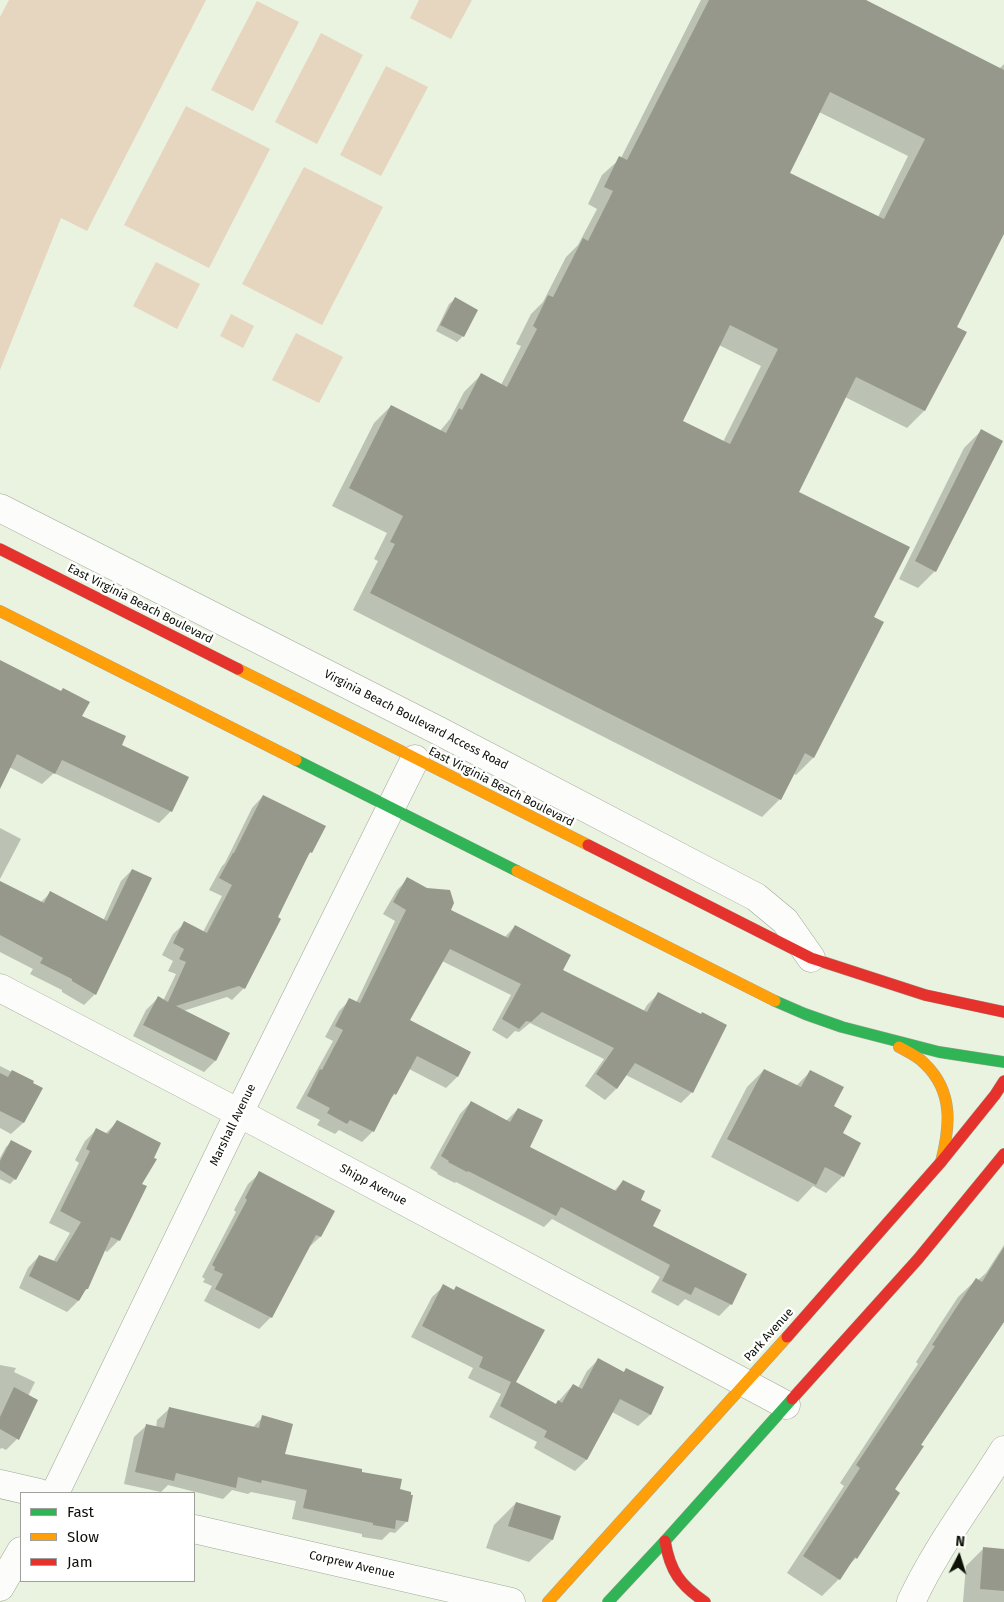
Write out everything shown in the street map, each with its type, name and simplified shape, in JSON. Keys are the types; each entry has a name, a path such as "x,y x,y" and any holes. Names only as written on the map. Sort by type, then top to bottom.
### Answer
{"main road":[{"name":"East Virginia Beach Boulevard","path":"2,555 812,958 925,995 1004,1012"},
{"path":"0,611 764,996 805,1014 842,1027 939,1052 1004,1062"},
{"path":"877,1036 917,1057 934,1073 944,1093 948,1121 947,1138 941,1162"},
{"name":"Park Avenue","path":"548,1602 843,1274 941,1162 1004,1081"},
{"path":"608,1602 918,1259 1004,1154"},
{"path":"665,1541 667,1559 679,1581 705,1602"}],"street":[{"name":"Virginia Beach Boulevard Access Road","path":"0,508 441,732 756,897 785,921 812,958"},
{"name":"Marshall Avenue","path":"55,1492 239,1113 415,759"},
{"name":"Shipp Avenue","path":"0,988 239,1113 786,1405"},
{"path":"911,1602 917,1588 956,1524 995,1480 1004,1450"},
{"path":"0,1484 35,1492"},
{"name":"Corprew Avenue","path":"195,1529 511,1602"},
{"path":"0,1587 20,1553"}],"shaded area":[{"path":"9,0 206,0 87,231 61,218 0,370 0,17"},
{"path":"419,0 472,0 451,39 410,18"},
{"path":"257,1 299,22 253,111 211,90"},
{"path":"321,33 363,55 317,144 275,122"},
{"path":"386,66 428,87 381,176 340,155"},
{"path":"186,106 270,149 209,268 124,225"},
{"path":"304,167 383,207 322,325 242,284"},
{"path":"156,262 200,284 177,329 133,306"},
{"path":"231,314 254,326 243,348 220,336"},
{"path":"296,333 343,357 319,403 272,380"}],"building":[{"path":"709,0 866,0 1004,70 1004,234 957,327 967,332 925,411 856,377 799,492 910,547 874,617 884,622 814,758 805,753 781,800 370,593 395,544 390,542 403,516 349,488 391,405 446,433 459,408 462,410 481,373 507,387 537,329 533,326 548,295 553,297 583,238 588,241 613,191 604,187 619,156 627,160","holes":["830,92 925,139 884,219 790,173","730,325 778,349 730,444 683,421"]},
{"path":"455,297 478,310 464,337 440,325"},
{"path":"981,429 1003,441 936,572 915,561"},
{"path":"0,660 61,691 63,688 90,702 82,716 126,736 122,745 189,777 172,812 62,760 55,774 17,754 0,789"},
{"path":"263,795 326,826 312,853 310,852 278,917 281,919 245,989 239,986 176,1006 230,1033 216,1061 143,1025 158,996 168,1002 186,962 179,959 184,949 173,943 184,921 207,933 232,885 219,878 234,853"},
{"path":"132,869 152,878 96,995 72,981 72,979 40,963 43,958 0,935 0,881 44,903 50,891 107,921"},
{"path":"407,877 427,888 450,890 454,903 451,910 508,938 515,925 571,955 563,970 647,1012 658,992 727,1025 693,1093 635,1063 617,1089 596,1074 614,1048 542,1012 531,1022 526,1021 519,1029 502,1019 521,984 450,949 410,1020 471,1052 458,1077 417,1056 396,1095 394,1093 374,1132 350,1120 347,1124 327,1113 330,1108 307,1096 320,1069 322,1070 343,1030 335,1026 349,998 360,1003 406,910 393,902"},
{"path":"764,1069 801,1087 810,1070 844,1087 834,1106 852,1116 843,1133 861,1143 844,1177 825,1167 816,1185 727,1139"},
{"path":"12,1070 34,1081 33,1083 43,1088 24,1123 0,1111 0,1073 8,1077"},
{"path":"471,1101 510,1122 518,1108 543,1120 530,1147 616,1191 623,1180 645,1191 641,1200 661,1210 653,1226 747,1274 732,1305 695,1287 691,1295 662,1281 670,1265 561,1207 556,1216 448,1162 441,1156"},
{"path":"117,1120 161,1143 154,1158 157,1159 142,1184 147,1186 120,1241 111,1237 88,1289 86,1289 79,1301 29,1276 39,1255 57,1262 81,1222 60,1211 90,1151 86,1149 96,1128 108,1134"},
{"path":"11,1140 32,1151 16,1180 0,1170 0,1161"},
{"path":"259,1171 335,1211 321,1237 316,1235 272,1318 215,1289 223,1274 214,1270 215,1267 212,1265 247,1200 245,1198"},
{"path":"1004,1247 1004,1322 921,1445 924,1446 895,1489 900,1493 857,1559 855,1557 840,1580 803,1556 860,1468 856,1465 935,1346 932,1345 956,1308 976,1278 982,1282"},
{"path":"443,1284 454,1290 456,1286 545,1330 516,1382 556,1404 558,1400 562,1403 573,1384 582,1389 598,1358 624,1372 626,1368 664,1387 651,1415 620,1399 587,1460 544,1437 547,1431 500,1406 511,1382 479,1367 483,1357 422,1326"},
{"path":"14,1387 38,1400 19,1440 0,1429 0,1417"},
{"path":"169,1407 259,1428 262,1415 293,1424 285,1454 362,1469 362,1472 402,1479 400,1489 411,1492 411,1495 413,1495 408,1522 396,1520 395,1529 303,1508 307,1490 262,1480 261,1483 238,1477 236,1488 176,1473 174,1481 135,1472 146,1424 164,1428"},
{"path":"516,1502 561,1516 553,1540 508,1526"},
{"path":"983,1547 1004,1549 1004,1591 980,1589"}],"traffic: fast":[{"path":"296,760 517,871"},
{"path":"775,1001 842,1027 939,1052 1004,1062"},
{"path":"608,1602 792,1399"}],"traffic: slow":[{"path":"0,611 296,760"},
{"path":"238,669 588,845"},
{"path":"517,871 775,1001"},
{"path":"899,1047 922,1061 941,1086 945,1098 948,1123 941,1162"},
{"path":"548,1602 787,1337"}],"traffic: jam":[{"path":"0,549 238,669"},
{"path":"588,845 811,958 925,995 1004,1012"},
{"path":"787,1337 941,1162 1004,1081"},
{"path":"792,1399 918,1259 1004,1154"},
{"path":"665,1541 673,1569 689,1590 705,1602"}]}
